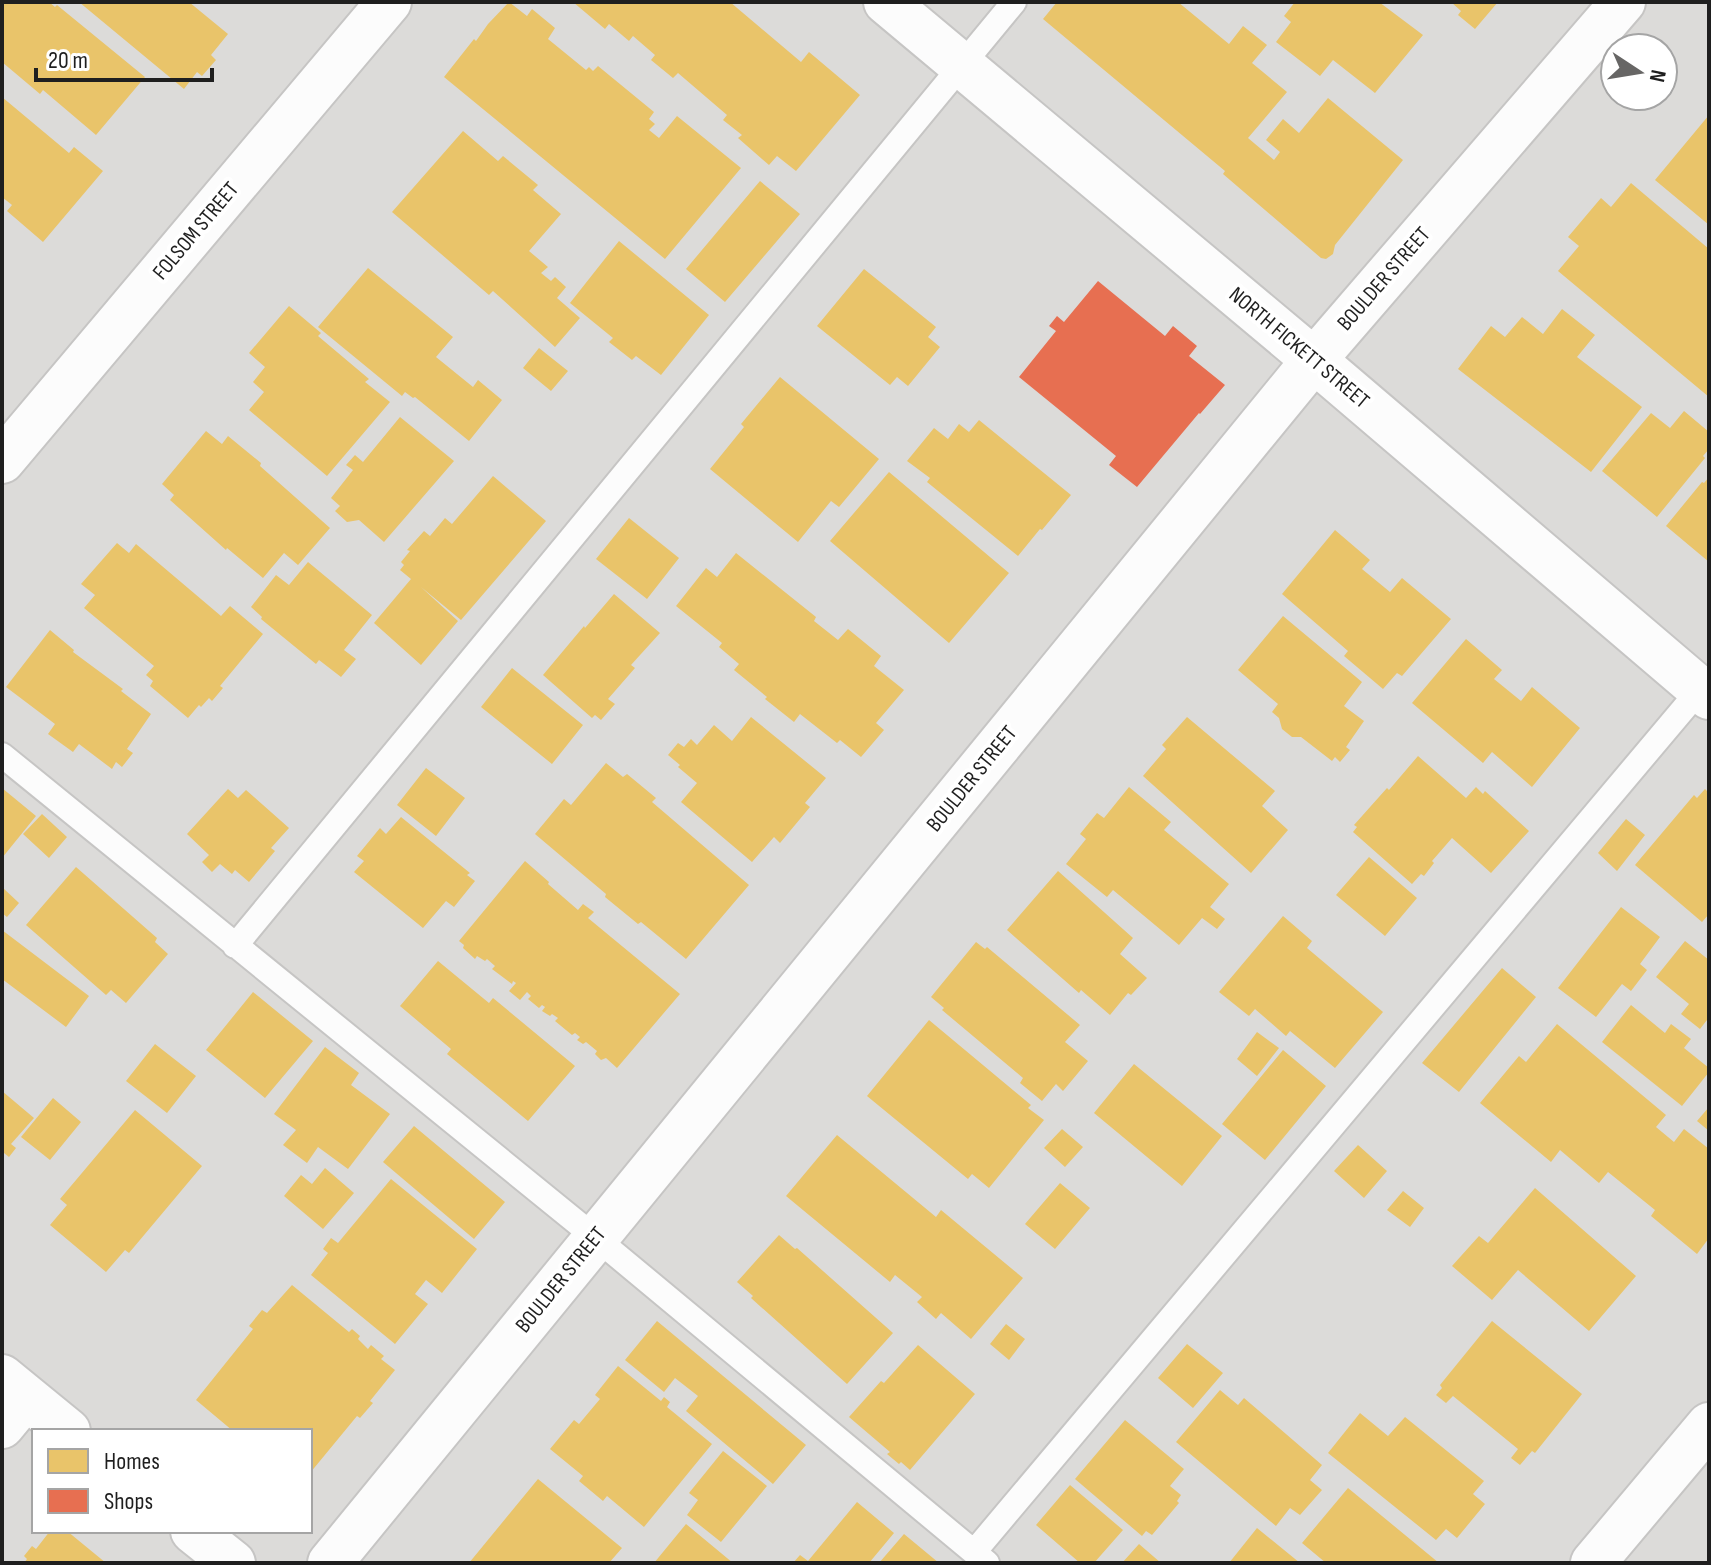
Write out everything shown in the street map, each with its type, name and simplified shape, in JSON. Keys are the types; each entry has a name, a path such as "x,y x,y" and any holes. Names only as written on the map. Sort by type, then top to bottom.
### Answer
{"street":[{"name":"FOLSOM STREET","path":"2,461 389,2"},
{"name":"NORTH FICKETT STREET","path":"886,2 1706,689"},
{"name":"BOULDER STREET","path":"330,1563 1314,360 1623,2"},
{"path":"10,1400 64,1429"},
{"path":"1593,1563 1709,1425"},
{"path":"196,1533 233,1563"}],"lane":[{"path":"235,946 1014,2"},
{"path":"2,755 596,1238 980,1558 1706,689"}],"shaded area":[{"path":"2,2 1709,2 1709,1563 2,1563"}],"building: Homes":[{"path":"2,2 49,2 55,7 57,5 145,77 96,135 43,90 40,94 2,62"},
{"path":"79,2 189,2 228,34 211,55 216,60 202,76 197,72 184,89"},
{"path":"509,2 527,16 532,9 555,28 548,39 586,70 589,67 593,71 598,66 654,112 649,119 655,124 649,130 659,138 677,116 741,168 665,259 444,77"},
{"path":"573,2 730,2 801,62 809,52 860,95 796,171 777,156 769,165 738,138 742,135 723,120 727,115 678,73 673,78 651,60 655,55 633,36 629,41 609,24 605,29"},
{"path":"1057,2 1178,2 1229,44 1243,26 1267,45 1252,63 1287,92 1248,138 1274,160 1280,152 1266,140 1283,119 1299,133 1328,98 1403,160 1335,245 1333,254 1326,259 1321,258 1223,174 1225,171 1043,19"},
{"path":"1295,2 1379,2 1423,35 1375,93 1333,60 1320,76 1276,42 1291,22 1284,16"},
{"path":"1451,2 1498,2 1475,29 1458,15 1461,11"},
{"path":"2,97 69,153 74,147 103,171 43,242 7,211 12,205 2,197"},
{"path":"1709,115 1709,225 1655,180"},
{"path":"463,131 498,161 503,156 538,185 533,190 561,214 529,251 548,267 541,273 551,281 555,277 566,287 557,298 580,318 555,347 493,291 489,295 392,212"},
{"path":"760,181 800,214 725,302 686,269"},
{"path":"1631,183 1709,249 1709,397 1558,271 1579,246 1568,237 1601,198 1611,207"},
{"path":"619,241 709,315 661,375 636,356 632,360 609,342 613,338 570,303"},
{"path":"368,268 453,337 436,357 473,387 478,380 502,400 469,441 415,397 405,392 402,396 318,327"},
{"path":"864,269 936,327 928,337 940,347 908,386 897,377 890,385 817,326"},
{"path":"289,306 321,333 318,336 369,379 365,382 390,402 327,476 249,410 264,392 253,382 265,367 249,353"},
{"path":"1562,309 1595,335 1577,357 1642,407 1591,472 1458,369 1491,326 1505,337 1522,317 1543,334"},
{"path":"539,348 568,371 551,391 523,368"},
{"path":"780,377 879,459 839,507 831,501 798,542 710,469 744,427 741,424"},
{"path":"1684,411 1709,432 1709,449 1657,517 1602,471 1651,413 1670,428"},
{"path":"400,417 454,461 384,542 359,520 347,522 335,511 340,506 331,498 353,470 346,465 355,455 363,462"},
{"path":"979,420 1071,495 1018,556 927,482 930,478 907,461 934,428 948,439 959,424 969,432"},
{"path":"206,431 222,444 228,436 330,528 298,565 284,553 263,578 170,500 174,495 162,484"},
{"path":"889,472 1009,573 949,643 830,541"},
{"path":"493,476 546,521 461,620 421,587 458,621 421,665 374,623 411,579 400,570 404,565 401,562 410,551 407,550 424,531 430,536 445,518 452,524"},
{"path":"1709,477 1709,562 1666,526"},
{"path":"629,518 679,558 647,599 596,559"},
{"path":"1335,530 1370,560 1362,569 1390,592 1402,578 1451,619 1402,676 1397,673 1383,689 1344,656 1348,651 1282,594"},
{"path":"117,543 129,553 136,544 221,616 230,606 263,634 220,686 223,688 212,701 209,698 201,707 199,705 188,718 150,686 153,681 146,675 154,666 84,608 95,595 81,584"},
{"path":"736,553 816,617 814,621 838,640 848,629 881,656 874,666 904,690 876,723 884,730 861,757 800,714 794,722 765,699 767,697 734,670 739,664 719,647 722,643 676,606 706,568 717,577"},
{"path":"308,562 372,615 344,650 356,659 341,677 319,660 316,664 261,619 251,607 276,575 289,585"},
{"path":"614,594 660,633 631,665 635,668 608,699 615,704 601,720 595,715 592,718 543,675"},
{"path":"1283,616 1362,682 1344,706 1364,721 1346,747 1350,750 1340,762 1335,757 1332,761 1301,737 1292,737 1282,729 1279,718 1272,712 1278,704 1238,670"},
{"path":"50,630 151,714 127,749 133,753 122,767 116,762 112,769 79,744 73,752 48,734 55,724 6,687"},
{"path":"1466,639 1502,670 1494,679 1521,701 1532,687 1580,728 1532,787 1492,752 1483,763 1412,703"},
{"path":"512,668 583,725 552,764 481,707"},
{"path":"751,717 826,778 805,803 810,807 780,843 774,837 752,862 681,802 697,783 668,755 678,743 684,747 691,739 697,745 714,725 732,741"},
{"path":"1187,717 1275,791 1262,806 1288,830 1251,873 1143,776 1166,749 1162,745"},
{"path":"1418,756 1466,798 1476,787 1483,794 1485,791 1529,831 1491,873 1452,838 1432,861 1434,863 1424,876 1421,874 1412,884 1353,832 1357,827 1354,825"},
{"path":"606,763 623,777 627,774 656,798 652,802 749,885 686,959 605,897 606,894 535,834 564,799 571,805"},
{"path":"426,768 465,798 436,836 397,805"},
{"path":"1129,787 1171,822 1164,830 1229,884 1210,907 1225,919 1217,929 1202,918 1179,945 1113,890 1107,897 1066,864 1086,839 1080,834 1097,813 1104,818"},
{"path":"2,788 36,816 2,858"},
{"path":"228,789 238,798 246,790 289,828 271,848 275,851 249,882 235,870 232,874 220,864 212,872 202,862 209,855 187,834"},
{"path":"1705,789 1709,793 1709,914 1702,922 1635,865 1694,795 1697,798"},
{"path":"42,814 67,837 49,858 23,834"},
{"path":"401,817 470,873 467,875 475,881 454,907 446,901 423,928 354,872 364,861 357,856 380,828 386,834"},
{"path":"1626,819 1645,835 1617,871 1598,853"},
{"path":"1369,857 1417,898 1385,936 1336,895"},
{"path":"525,861 578,910 583,904 594,912 588,918 680,994 617,1068 606,1058 601,1060 595,1054 597,1051 586,1042 583,1044 577,1040 580,1037 575,1033 572,1035 555,1021 558,1018 542,1011 545,1007 542,1005 539,1008 528,999 531,996 527,992 520,1000 509,991 516,983 513,981 512,984 492,969 495,966 487,959 485,961 477,956 475,959 459,941"},
{"path":"76,867 157,938 155,942 168,954 126,1003 111,990 106,995 26,925"},
{"path":"1058,871 1133,938 1120,954 1147,978 1131,995 1128,993 1110,1015 1081,990 1079,993 1007,930"},
{"path":"2,887 19,903 7,917 2,913"},
{"path":"1621,907 1660,937 1640,964 1647,970 1631,991 1622,984 1596,1017 1558,988"},
{"path":"1283,916 1312,941 1307,948 1383,1012 1335,1068 1290,1031 1286,1036 1255,1009 1249,1016 1219,992"},
{"path":"2,930 89,996 66,1027 2,979"},
{"path":"1685,941 1709,960 1709,1021 1700,1029 1681,1014 1689,1004 1656,977"},
{"path":"976,942 985,949 987,947 1080,1025 1065,1042 1088,1061 1063,1091 1056,1084 1042,1101 1020,1083 1023,1078 942,1010 944,1008 931,997"},
{"path":"438,961 489,1003 493,998 575,1066 528,1121 447,1054 451,1049 400,1006"},
{"path":"1502,968 1536,997 1459,1092 1422,1063"},
{"path":"253,992 313,1041 265,1098 206,1050"},
{"path":"1631,1005 1665,1033 1671,1024 1691,1039 1684,1048 1709,1068 1682,1106 1602,1042"},
{"path":"929,1020 1031,1105 1028,1108 1044,1120 989,1188 972,1174 968,1179 867,1096"},
{"path":"1557,1024 1666,1115 1656,1127 1674,1142 1684,1129 1709,1149 1709,1238 1697,1254 1651,1216 1655,1210 1608,1172 1599,1183 1560,1150 1551,1162 1480,1103 1519,1056 1526,1062"},
{"path":"1257,1032 1279,1048 1257,1076 1237,1059"},
{"path":"155,1044 196,1076 167,1113 126,1081"},
{"path":"325,1047 359,1073 351,1085 390,1114 348,1169 318,1147 307,1163 283,1145 296,1130 274,1114"},
{"path":"1283,1050 1326,1086 1265,1160 1222,1124"},
{"path":"1134,1064 1222,1136 1182,1186 1094,1113"},
{"path":"2,1091 34,1118 11,1144 16,1148 9,1157 4,1153 2,1156"},
{"path":"53,1098 81,1122 50,1160 21,1137"},
{"path":"1709,1107 1709,1131 1697,1121"},
{"path":"135,1110 202,1166 129,1253 125,1250 106,1272 50,1225 67,1205 60,1199"},
{"path":"414,1126 505,1202 474,1239 383,1162"},
{"path":"1062,1129 1083,1147 1065,1167 1044,1148"},
{"path":"837,1135 936,1217 941,1210 1023,1278 971,1339 941,1313 936,1319 917,1302 922,1297 895,1275 890,1282 786,1196"},
{"path":"1358,1145 1387,1171 1364,1198 1334,1171"},
{"path":"325,1168 354,1193 323,1229 284,1196 301,1175 312,1184"},
{"path":"391,1179 477,1249 442,1293 426,1280 415,1294 428,1304 395,1344 311,1275 328,1253 323,1249 331,1238 338,1243"},
{"path":"1060,1183 1090,1208 1055,1249 1025,1224"},
{"path":"1535,1188 1636,1276 1589,1331 1518,1270 1492,1300 1452,1266 1479,1236 1488,1243"},
{"path":"1403,1191 1424,1208 1410,1227 1387,1210"},
{"path":"779,1235 893,1333 847,1384 737,1282"},
{"path":"292,1285 349,1332 352,1329 368,1349 371,1345 384,1356 381,1359 395,1370 370,1401 373,1403 360,1418 357,1416 312,1471 312,1429 231,1429 196,1400 253,1329 249,1326 262,1310 267,1313"},
{"path":"657,1321 806,1445 773,1484 686,1411 698,1396 675,1378 664,1392 625,1360"},
{"path":"1492,1321 1582,1394 1535,1453 1532,1451 1520,1465 1511,1458 1518,1449 1453,1396 1446,1403 1436,1395 1442,1388 1440,1385"},
{"path":"1006,1324 1025,1339 1009,1360 990,1344"},
{"path":"1187,1344 1223,1373 1193,1408 1158,1378"},
{"path":"918,1345 975,1394 910,1470 887,1454 890,1452 849,1417"},
{"path":"618,1366 661,1401 664,1397 670,1402 667,1407 712,1444 644,1527 607,1496 603,1501 579,1481 583,1476 550,1449 574,1420 579,1424 600,1399 595,1395"},
{"path":"1220,1390 1238,1405 1244,1398 1322,1465 1310,1480 1322,1490 1300,1515 1290,1508 1276,1526 1176,1442"},
{"path":"1360,1413 1388,1436 1405,1417 1484,1481 1473,1494 1485,1504 1457,1538 1446,1529 1436,1540 1328,1453"},
{"path":"1125,1420 1184,1469 1170,1486 1181,1495 1177,1501 1179,1503 1152,1535 1146,1531 1142,1536 1075,1479"},
{"path":"723,1451 767,1486 721,1542 687,1515 698,1500 689,1493"},
{"path":"538,1479 622,1548 609,1563 469,1563"},
{"path":"1070,1485 1123,1530 1094,1563 1080,1563 1036,1525"},
{"path":"1348,1488 1439,1563 1326,1563 1302,1543"},
{"path":"857,1502 894,1533 869,1563 793,1563 800,1555 808,1561"},
{"path":"686,1524 733,1563 654,1563"},
{"path":"1257,1528 1300,1563 1229,1563"},
{"path":"48,1533 69,1533 106,1563 24,1563 27,1559 24,1556 32,1546 36,1549"},
{"path":"904,1534 939,1563 879,1563"},
{"path":"1139,1544 1161,1563 1122,1563"}],"building: Shops":[{"path":"1098,281 1165,336 1173,326 1197,346 1189,356 1225,385 1137,487 1109,465 1116,456 1019,377 1056,331 1049,326 1057,316 1064,322"}]}
